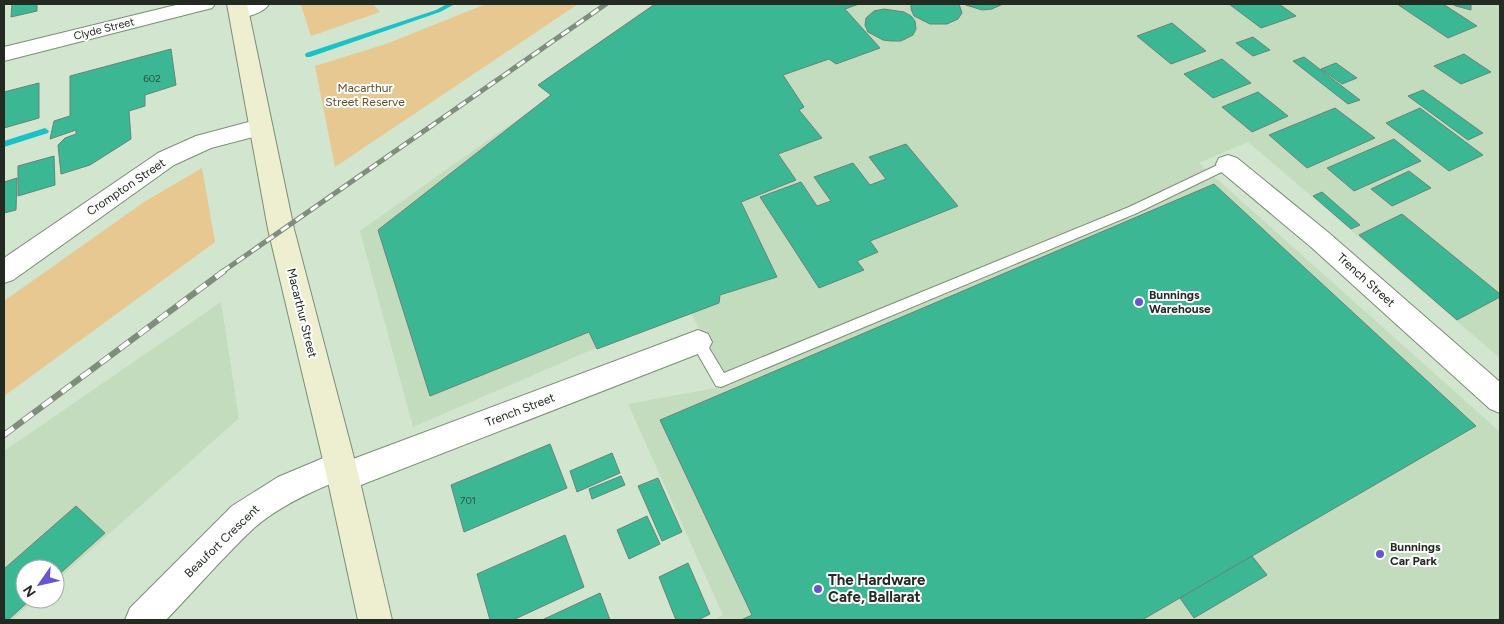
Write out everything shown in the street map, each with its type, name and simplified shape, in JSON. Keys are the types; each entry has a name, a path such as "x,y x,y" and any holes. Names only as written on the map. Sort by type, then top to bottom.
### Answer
{"main road":[{"name":"Macarthur Street","path":"245,6 260,126 283,235 342,471 375,620"}],"street":[{"name":"Clyde Street","path":"4,54 205,4"},
{"name":"Crompton Street","path":"4,272 166,159 204,142 260,126"},
{"name":"Trench Street","path":"1228,164 1320,240 1500,400"},
{"name":"Trench Street","path":"342,471 698,342"},
{"name":"Beaufort Crescent","path":"142,620 254,508 290,485 342,471"}],"lane":[{"path":"698,342 721,382 1133,210 1228,164"}],"shaded area":[{"path":"680,4 1500,4 1500,358 1248,142 1199,163 1500,432 1500,620 715,620 723,615 628,404 731,385 688,308 413,427 360,231"},
{"path":"221,302 239,418 65,573 65,559 15,559 15,609 25,609 12,620 4,620 4,451"}],"green space":[{"path":"373,4 380,12 311,36 301,5"},
{"name":"Macarthur Street Reserve","path":"486,4 578,4 335,167 315,66 386,44"},
{"path":"202,168 215,242 4,396 4,301 144,202"}],"building":[{"path":"12,4 37,4 37,11 11,17"},
{"path":"655,4 859,4 845,9 880,48 836,64 829,59 783,75 804,107 799,110 822,138 778,154 796,180 741,202 777,277 720,295 719,303 597,349 589,332 430,396 378,230 551,95 538,85"},
{"path":"911,4 959,4 962,13 958,19 947,24 930,24 914,16"},
{"path":"963,4 1003,4 992,9 982,10"},
{"path":"1229,4 1279,4 1296,16 1261,28"},
{"path":"1397,4 1443,4 1477,26 1448,38"},
{"path":"1452,4 1471,4 1471,10 1456,6"},
{"path":"884,9 904,12 911,16 915,21 916,29 913,35 901,41 891,41 883,40 868,32 865,25 866,18 874,11"},
{"path":"1172,23 1206,51 1171,64 1137,36"},
{"path":"1253,37 1270,50 1253,56 1236,43"},
{"path":"171,49 176,85 145,95 145,106 129,111 131,139 90,165 61,174 58,145 65,138 76,134 76,130 50,139 54,121 70,116 70,76"},
{"path":"1464,54 1491,72 1461,84 1434,66"},
{"path":"1304,57 1360,100 1348,104 1293,61"},
{"path":"1222,59 1251,83 1213,98 1184,74"},
{"path":"1336,63 1357,78 1342,84 1321,69"},
{"path":"39,83 39,118 4,128 4,92"},
{"path":"1423,90 1483,133 1468,140 1408,96"},
{"path":"1258,92 1288,116 1252,132 1222,107"},
{"path":"1335,108 1375,138 1307,168 1269,135"},
{"path":"1420,108 1483,155 1449,171 1386,123"},
{"path":"1394,139 1421,161 1354,191 1327,168"},
{"path":"906,144 958,206 870,241 878,252 857,261 864,270 819,288 760,197 801,182 817,206 831,201 814,177 853,163 870,185 886,179 869,157"},
{"path":"54,156 55,185 18,196 18,166"},
{"path":"1409,171 1431,188 1392,206 1371,189"},
{"path":"17,178 16,210 4,213 4,182"},
{"name":"Bunnings Warehouse","path":"1214,184 1476,426 1142,620 741,620 752,615 660,420"},
{"path":"1322,192 1360,225 1351,229 1313,196"},
{"path":"1402,214 1500,294 1500,297 1457,320 1359,235"},
{"path":"550,444 567,488 464,532 451,485"},
{"path":"612,453 620,473 577,492 570,471"},
{"path":"621,476 625,485 592,499 589,489"},
{"path":"658,478 682,532 662,541 638,486"},
{"path":"76,506 105,533 65,569 65,559 15,559"},
{"path":"647,516 660,544 629,559 617,530"},
{"path":"565,535 584,587 513,620 490,620 477,574"},
{"path":"1252,556 1267,575 1194,618 1180,598"},
{"path":"15,559 15,609 20,609 8,620 4,620 4,569"},
{"path":"688,563 710,614 698,620 676,620 659,577"},
{"path":"600,593 610,620 542,620"}],"waterway":[{"path":"308,55 438,11 452,4"},
{"path":"4,144 45,131"}],"railway":[{"path":"222,272 606,4"},
{"path":"4,435 224,271"}],"place":[{"name":"Bunnings Warehouse","path":"1139,302"},
{"name":"Bunnings Car Park","path":"1380,554"},
{"name":"The Hardware Cafe, Ballarat","path":"818,589"}]}
